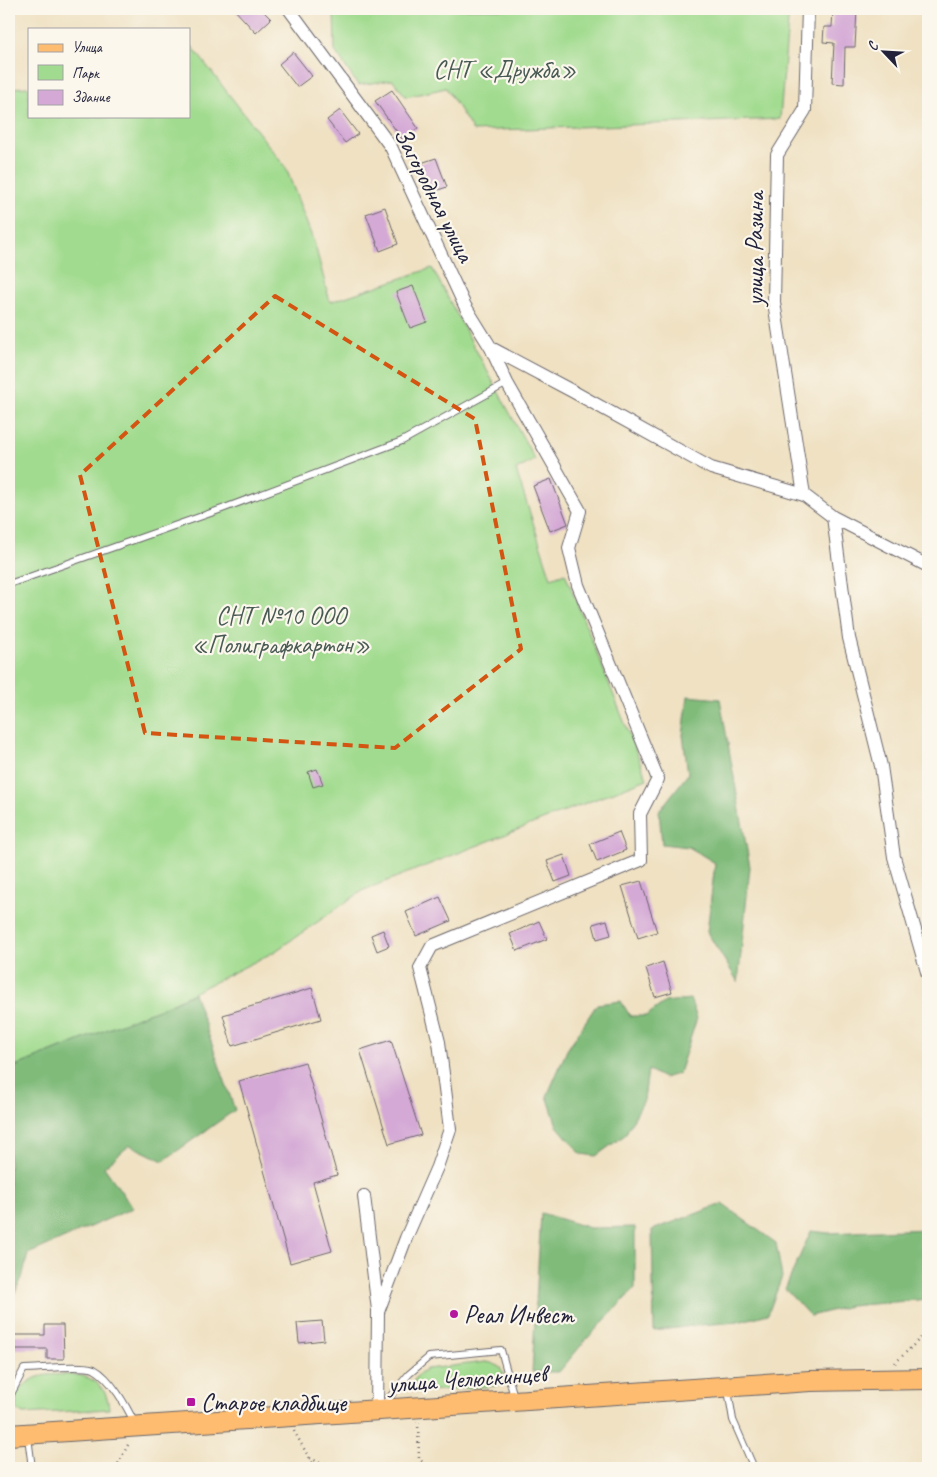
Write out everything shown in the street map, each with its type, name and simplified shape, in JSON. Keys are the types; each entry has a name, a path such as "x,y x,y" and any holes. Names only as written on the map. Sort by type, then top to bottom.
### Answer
{"main road":[{"name":"улица Челюскинцев","path":"18,1434 727,1386 810,1381 928,1379"}],"street":[{"name":"Загородная улица","path":"290,9 391,147 465,306 491,348 507,383 580,511 568,548 578,584 658,779 640,814 641,860 432,946 420,968 439,1042 450,1129 437,1167 406,1238 378,1312"},
{"name":"улица Разина","path":"804,494 774,302 777,155 806,110 808,9"},
{"path":"491,348 711,468 804,494 833,517 928,566"},
{"path":"833,517 849,638 880,766 894,858 928,975"},
{"path":"364,1196 378,1312 377,1411"}],"lane":[{"path":"9,584 222,509 402,441 507,383"},
{"path":"377,1411 409,1374 429,1357 501,1350 515,1401"},
{"path":"9,1398 24,1369 76,1367 93,1369 105,1379 125,1402 137,1427"},
{"path":"727,1386 733,1420 754,1468"},
{"path":"18,1434 32,1468"}],"path":[{"path":"877,1380 928,1331"},
{"path":"417,1408 419,1459 430,1468"},
{"path":"285,1417 315,1468"},
{"path":"116,1468 137,1427"},
{"path":"308,1457 330,1468"}],"highlighted area":[{"path":"275,296 475,419 521,649 395,748 145,733 80,475"}],"green space":[{"name":"СНТ «Дружба»","path":"334,9 789,9 780,119 473,131 446,88 406,97 393,80 358,85 335,51"},
{"name":"СНТ №10 ООО «Полиграфкартон»","path":"190,44 286,168 315,245 330,302 432,268 535,460 516,470 551,578 565,573 647,779 364,890 274,952 173,1003 9,1069 9,88 28,87 28,118 190,118"},
{"path":"688,696 720,699 750,867 738,982 707,932 715,863 689,847 662,844 659,811 688,774 683,735"},
{"path":"194,993 235,1110 163,1161 130,1145 104,1167 133,1208 28,1254 22,1278 9,1305 9,1069"},
{"path":"690,999 697,1018 679,1073 664,1078 648,1070 644,1100 625,1135 596,1156 581,1154 557,1126 547,1096 567,1050 597,1004 621,1001 630,1016 646,1016 665,1002"},
{"path":"722,1204 776,1243 782,1277 768,1314 738,1322 654,1331 652,1230"},
{"path":"541,1213 590,1228 635,1227 635,1288 584,1342 559,1372 532,1372"},
{"path":"928,1229 928,1299 850,1306 810,1316 785,1289 811,1231 828,1233"},
{"path":"485,1362 501,1368 503,1375 500,1384 495,1386 416,1392 413,1390 413,1383 416,1377 427,1369"},
{"path":"51,1375 78,1375 90,1379 100,1386 106,1396 109,1409 23,1414 17,1410 16,1394 30,1381 37,1377"}],"building":[{"path":"234,9 261,9 271,19 256,33"},
{"path":"833,9 857,10 855,47 845,47 844,84 832,83 834,43 823,42 824,27 832,27"},
{"path":"293,52 312,76 297,87 279,64"},
{"path":"392,90 418,128 402,139 375,101"},
{"path":"340,110 358,134 345,143 327,120"},
{"path":"436,158 447,187 429,193 418,164"},
{"path":"385,207 398,244 380,251 366,214"},
{"path":"413,286 427,322 410,328 396,292"},
{"path":"551,479 568,524 550,531 533,486"},
{"path":"317,769 323,784 313,787 308,772"},
{"path":"619,832 626,850 597,862 590,844"},
{"path":"564,855 571,876 555,882 547,861"},
{"path":"641,881 657,932 638,938 622,886"},
{"path":"440,897 451,921 416,936 406,912"},
{"path":"607,920 611,935 597,939 593,924"},
{"path":"539,921 547,939 517,951 510,934"},
{"path":"383,930 389,946 377,951 371,935"},
{"path":"663,962 672,992 655,997 646,968"},
{"path":"312,988 321,1019 232,1046 223,1015"},
{"path":"391,1040 421,1135 389,1144 360,1050"},
{"path":"305,1062 337,1175 313,1182 332,1251 290,1263 239,1081"},
{"path":"322,1321 324,1340 299,1343 297,1323"},
{"path":"45,1325 63,1325 64,1359 47,1359 47,1349 9,1349 9,1335 45,1335"}],"place":[{"name":"Реал Инвест","path":"454,1314"},
{"name":"Старое кладбище","path":"191,1402"}]}
